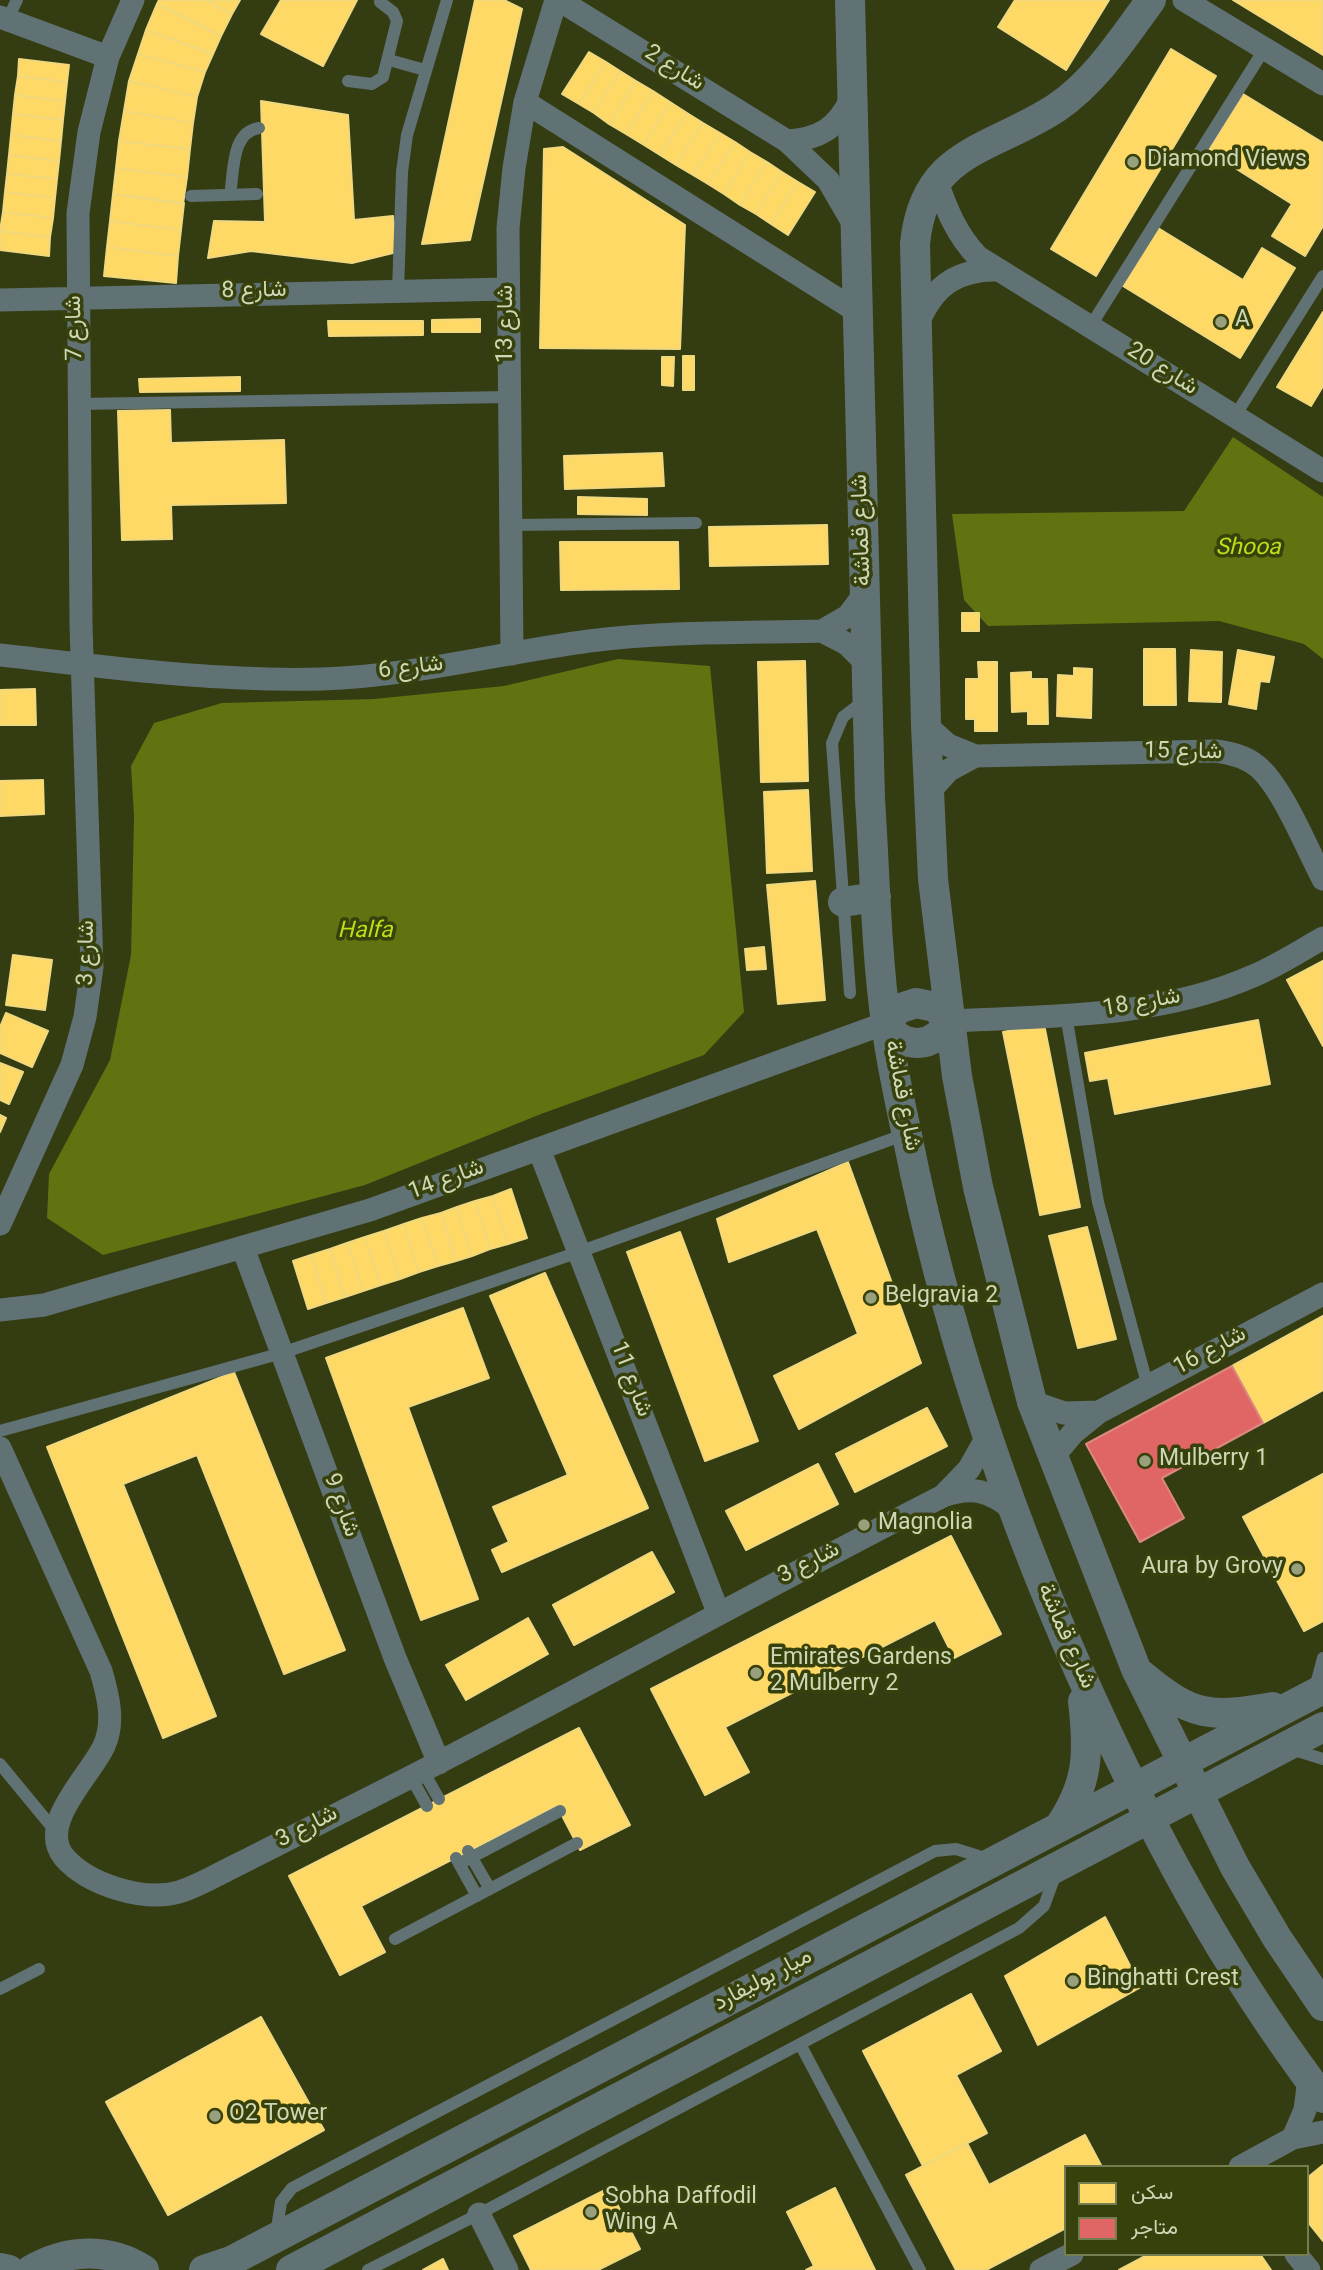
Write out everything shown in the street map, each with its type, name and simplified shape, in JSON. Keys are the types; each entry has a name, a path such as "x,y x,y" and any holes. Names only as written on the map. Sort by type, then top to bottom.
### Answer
{"street":[{"name":"شارع 7","path":"82,664 76,298 78,214 89,132 108,57 132,0"},
{"name":"شارع 13","path":"512,654 508,289 514,168 525,102 557,0"},
{"name":"شارع 2","path":"557,0 788,141 828,180 856,229"},
{"name":"شارع قماشة","path":"850,0 876,897 886,1023 940,1284 987,1437 1041,1588 1132,1789 1187,1893 1253,2000 1316,2089"},
{"path":"1323,84 1184,1 1156,8 1141,6 1104,63 1072,95 1055,108 959,161 936,180 922,203 915,244 919,321 926,725 933,879 949,1021 978,1187 1032,1402 1136,1669 1182,1763 1277,1938 1323,2006"},
{"path":"8,12 108,57"},
{"path":"788,141 808,140 828,132 842,118 851,99"},
{"path":"525,102 858,312"},
{"name":"شارع 20","path":"936,180 949,218 961,239 978,257 1323,471"},
{"path":"919,321 934,294 958,275 978,270 999,270"},
{"name":"شارع 8","path":"0,300 508,289"},
{"path":"822,631 848,616 866,592"},
{"path":"822,631 847,644 868,665"},
{"name":"شارع 6","path":"0,655 236,679 323,679 414,672 512,654 632,637 822,631"},
{"name":"شارع 3","path":"0,1224 72,1065 85,1017 92,967 82,664"},
{"name":"شارع 15","path":"926,725 948,745 975,756 1216,751 1237,755 1256,765 1271,780 1323,879"},
{"path":"929,792 949,771 975,756"},
{"path":"843,902 876,897"},
{"name":"شارع 18","path":"949,1021 1066,1015 1159,1004 1207,992 1253,976 1323,938"},
{"path":"886,1023 898,1009 916,1003 935,1007 949,1021"},
{"name":"شارع 14","path":"0,1310 44,1305 370,1210 886,1023"},
{"name":"شارع 11","path":"539,1149 718,1612"},
{"name":"شارع 9","path":"243,1248 396,1658 424,1770"},
{"name":"شارع 16","path":"1052,1458 1073,1433 1098,1412 1323,1294"},
{"name":"شارع 16","path":"1032,1402 1064,1413 1098,1412"},
{"name":"شارع 3","path":"943,1496 969,1469 987,1437"},
{"path":"0,1448 101,1671 110,1709 104,1745 61,1814 56,1832"},
{"name":"شارع 3","path":"56,1832 64,1857 119,1890 149,1896 180,1892 424,1770 718,1612 943,1496 962,1490 981,1490 1000,1498 1014,1511"},
{"path":"1136,1669 1167,1696 1202,1712 1240,1712 1311,1695"},
{"path":"1058,1828 1077,1796 1087,1759 1080,1673"},
{"name":"ميار بوليفارد","path":"204,2270 231,2261 1311,1695"},
{"name":"ميار بوليفارد","path":"312,2266 1323,1727"},
{"path":"1293,2138 1316,2089"},
{"path":"1244,2165 1293,2138 1323,2132"},
{"path":"479,2214 507,2270"},
{"path":"31,2270 66,2255 89,2252 112,2255 144,2270"},
{"path":"1041,2270 1068,2256"},
{"path":"1298,2256 1309,2270"},
{"path":"0,2268 9,2270"}],"lane":[{"path":"398,291 402,172 407,135 447,0"},
{"path":"348,81 372,84 378,82 389,60 397,22 393,12 380,2"},
{"path":"1090,327 1265,48"},
{"path":"389,60 425,70"},
{"path":"230,195 240,138 248,130 259,128"},
{"path":"191,196 257,194"},
{"path":"1235,416 1323,276"},
{"path":"78,404 509,397"},
{"path":"510,525 696,523"},
{"path":"850,993 832,743 835,729 843,717 869,697"},
{"path":"1066,1015 1098,1202 1148,1387"},
{"path":"0,1431 282,1353 579,1252 907,1133"},
{"path":"1311,1695 1323,1658"},
{"path":"1285,1747 1323,1759"},
{"path":"0,1764 56,1832"},
{"path":"424,1770 433,1802"},
{"path":"477,1896 457,1861 560,1811"},
{"path":"395,1939 577,1843"},
{"path":"470,1854 490,1889"},
{"path":"368,2270 479,2214 1029,1922 1044,1906 1058,1867"},
{"path":"0,1989 39,1969"},
{"path":"800,2044 920,2270"}],"green space":[{"name":"Shooa","path":"1233,437 1323,497 1323,659 1304,644 1219,621 988,626 964,600 952,514 1184,511"},
{"name":"Halfa","path":"618,659 710,666 744,1012 704,1055 541,1114 365,1185 103,1255 47,1218 49,1174 110,1060 131,955 134,816 131,766 154,723 222,703 374,699 504,686"}],"building: سكن":[{"path":"159,0 206,0 232,14 221,36 157,4"},
{"path":"206,0 240,0 232,14"},
{"path":"281,0 357,0 323,66 261,34"},
{"path":"475,0 504,0 522,9 470,240 422,244"},
{"path":"1015,0 1109,0 1066,70 998,27"},
{"path":"1233,0 1323,0 1323,55"},
{"path":"157,4 221,36 213,54 146,30"},
{"path":"146,30 213,54 205,72 138,54"},
{"name":"Diamond Views","path":"1171,49 1216,76 1096,276 1051,249"},
{"path":"589,52 606,62 579,104 562,94"},
{"path":"138,54 205,72 197,97 129,81"},
{"path":"19,59 69,65 67,82 18,76"},
{"path":"606,62 620,71 594,113 579,104"},
{"path":"620,71 636,81 609,124 594,113"},
{"path":"18,76 67,82 65,101 15,95"},
{"path":"129,81 197,97 193,123 124,111"},
{"path":"636,81 653,91 626,134 609,124"},
{"path":"653,91 670,102 644,145 626,134"},
{"path":"1243,94 1323,143 1323,226 1305,256 1272,236 1292,204 1208,151"},
{"path":"15,95 65,101 63,120 13,114"},
{"path":"261,101 348,115 354,220 393,216 397,252 352,263 251,251 208,258 214,221 265,222"},
{"path":"670,102 687,113 660,155 644,145"},
{"path":"124,111 193,123 190,149 119,141"},
{"path":"687,113 703,123 676,165 660,155"},
{"path":"13,114 63,120 61,141 11,135"},
{"path":"703,123 720,133 693,175 676,165"},
{"path":"720,133 735,142 708,184 693,175"},
{"path":"11,135 61,141 59,161 9,155"},
{"path":"119,141 190,149 187,177 116,168"},
{"path":"735,142 750,152 724,194 708,184"},
{"path":"563,147 685,225 680,349 540,348 544,149"},
{"path":"750,152 767,162 740,205 724,194"},
{"path":"9,155 59,161 57,179 7,174"},
{"path":"767,162 782,172 756,214 740,205"},
{"path":"116,168 187,177 183,204 113,194"},
{"path":"782,172 798,182 771,224 756,214"},
{"path":"7,174 57,179 55,198 5,192"},
{"path":"798,182 815,192 788,235 771,224"},
{"path":"5,192 55,198 53,218 3,212"},
{"path":"113,194 184,203 181,230 110,221"},
{"path":"3,212 53,218 50,237 0,231"},
{"path":"110,221 181,230 178,256 107,247"},
{"name":"A","path":"1158,228 1243,280 1262,248 1295,268 1240,358 1123,286"},
{"path":"0,231 50,237 49,256 0,250"},
{"path":"107,247 178,256 176,283 104,276"},
{"path":"1323,312 1323,386 1311,406 1277,387"},
{"path":"480,319 480,332 432,332 432,320"},
{"path":"328,321 423,321 423,335 329,336"},
{"path":"683,356 694,356 694,390 683,390"},
{"path":"662,357 674,357 673,386 662,385"},
{"path":"240,377 240,391 140,392 139,379"},
{"path":"170,410 171,443 284,440 286,503 171,505 172,539 122,540 118,411"},
{"path":"662,453 664,486 565,489 564,456"},
{"path":"578,497 647,499 647,515 578,514"},
{"path":"827,525 828,564 710,566 709,527"},
{"path":"560,542 678,542 679,589 561,590"},
{"path":"962,613 979,613 979,631 962,631"},
{"path":"1144,649 1175,649 1176,705 1144,705"},
{"path":"1191,650 1222,652 1221,702 1189,701"},
{"path":"1238,650 1274,657 1269,682 1260,681 1256,709 1229,704"},
{"path":"805,661 808,781 761,782 758,662"},
{"path":"978,662 997,662 997,731 975,731 975,719 966,719 966,679 979,679"},
{"path":"1074,668 1092,669 1091,718 1057,716 1058,675 1074,676"},
{"path":"1031,672 1031,679 1047,679 1048,724 1028,724 1028,711 1012,712 1011,673"},
{"path":"35,689 36,725 0,725 0,690"},
{"path":"43,780 44,814 0,816 0,781"},
{"path":"808,790 812,871 767,873 764,792"},
{"path":"815,881 825,1000 778,1004 767,885"},
{"path":"764,947 766,969 747,970 745,949"},
{"path":"13,955 52,960 45,1010 6,1005"},
{"path":"1323,961 1323,1046 1287,980"},
{"path":"6,1013 48,1031 32,1067 0,1053 0,1027"},
{"path":"1258,1020 1270,1084 1115,1114 1108,1078 1090,1081 1085,1053"},
{"path":"1044,1024 1080,1207 1040,1215 1003,1032"},
{"path":"0,1063 23,1072 9,1104 0,1100"},
{"path":"0,1115 6,1118 0,1132"},
{"name":"Belgravia 2","path":"848,1162 921,1363 799,1429 774,1376 858,1334 817,1229 729,1262 717,1219"},
{"path":"511,1189 527,1238 508,1244 493,1196"},
{"path":"493,1196 508,1244 490,1249 475,1201"},
{"path":"475,1201 490,1249 472,1256 457,1207"},
{"path":"457,1207 472,1256 456,1261 441,1213"},
{"path":"441,1213 456,1261 438,1266 422,1218"},
{"path":"422,1218 438,1266 419,1272 404,1224"},
{"path":"404,1224 419,1272 400,1279 384,1231"},
{"path":"1087,1227 1116,1339 1078,1348 1049,1236"},
{"path":"384,1231 400,1279 381,1285 365,1237"},
{"path":"680,1232 758,1441 705,1461 627,1252"},
{"path":"365,1237 381,1285 363,1291 347,1243"},
{"path":"347,1243 363,1291 345,1297 330,1249"},
{"path":"330,1249 345,1297 326,1303 311,1255"},
{"path":"311,1255 326,1303 308,1309 293,1261"},
{"path":"545,1273 648,1508 502,1572 492,1550 509,1542 493,1507 568,1475 490,1296"},
{"path":"463,1308 489,1378 408,1407 478,1599 421,1620 326,1358"},
{"path":"1323,1316 1323,1390 1263,1423 1232,1366"},
{"path":"234,1372 345,1650 284,1674 197,1455 123,1484 216,1716 163,1738 47,1447"},
{"path":"927,1408 947,1446 855,1492 836,1454"},
{"path":"818,1464 838,1504 746,1550 726,1511"},
{"name":"Aura by Grovy","path":"1323,1474 1323,1621 1304,1631 1243,1517"},
{"name":"Emirates Gardens 2 Mulberry 2","path":"951,1536 1001,1634 954,1658 935,1620 725,1727 749,1772 705,1795 651,1689"},
{"path":"652,1552 674,1592 574,1645 553,1605"},
{"path":"528,1618 548,1654 466,1700 446,1665"},
{"path":"579,1728 630,1825 580,1850 557,1806 361,1906 385,1952 340,1975 289,1876"},
{"name":"Binghatti Crest","path":"1105,1917 1141,1987 1038,2045 1005,1976"},
{"path":"971,1994 1001,2051 956,2075 987,2133 923,2166 863,2051"},
{"name":"O2 Tower","path":"261,2017 324,2130 168,2215 106,2102"},
{"path":"1085,2135 1101,2165 1064,2165 1064,2229 986,2270 956,2270 906,2175 967,2143 989,2185"},
{"path":"1323,2165 1323,2241 1309,2224 1309,2176"},
{"name":"Sobha Daffodil Wing A","path":"609,2188 640,2249 598,2270 531,2270 514,2236"},
{"path":"835,2188 875,2270 806,2270 814,2266 787,2212"},
{"path":"1145,2256 1261,2256 1271,2270 1119,2270"},
{"path":"443,2259 448,2270 423,2270"}],"building: متاجر":[{"name":"Mulberry 1","path":"1232,1366 1263,1423 1162,1478 1184,1518 1140,1542 1086,1444"}],"place":[{"name":"Diamond Views","path":"1133,162"},
{"name":"A","path":"1221,322"},
{"name":"Belgravia 2","path":"871,1298"},
{"name":"Mulberry 1","path":"1145,1461"},
{"name":"Magnolia","path":"864,1525"},
{"name":"Aura by Grovy","path":"1297,1569"},
{"name":"Emirates Gardens 2 Mulberry 2","path":"756,1673"},
{"name":"Binghatti Crest","path":"1073,1981"},
{"name":"O2 Tower","path":"215,2116"},
{"name":"Sobha Daffodil Wing A","path":"591,2212"}]}
